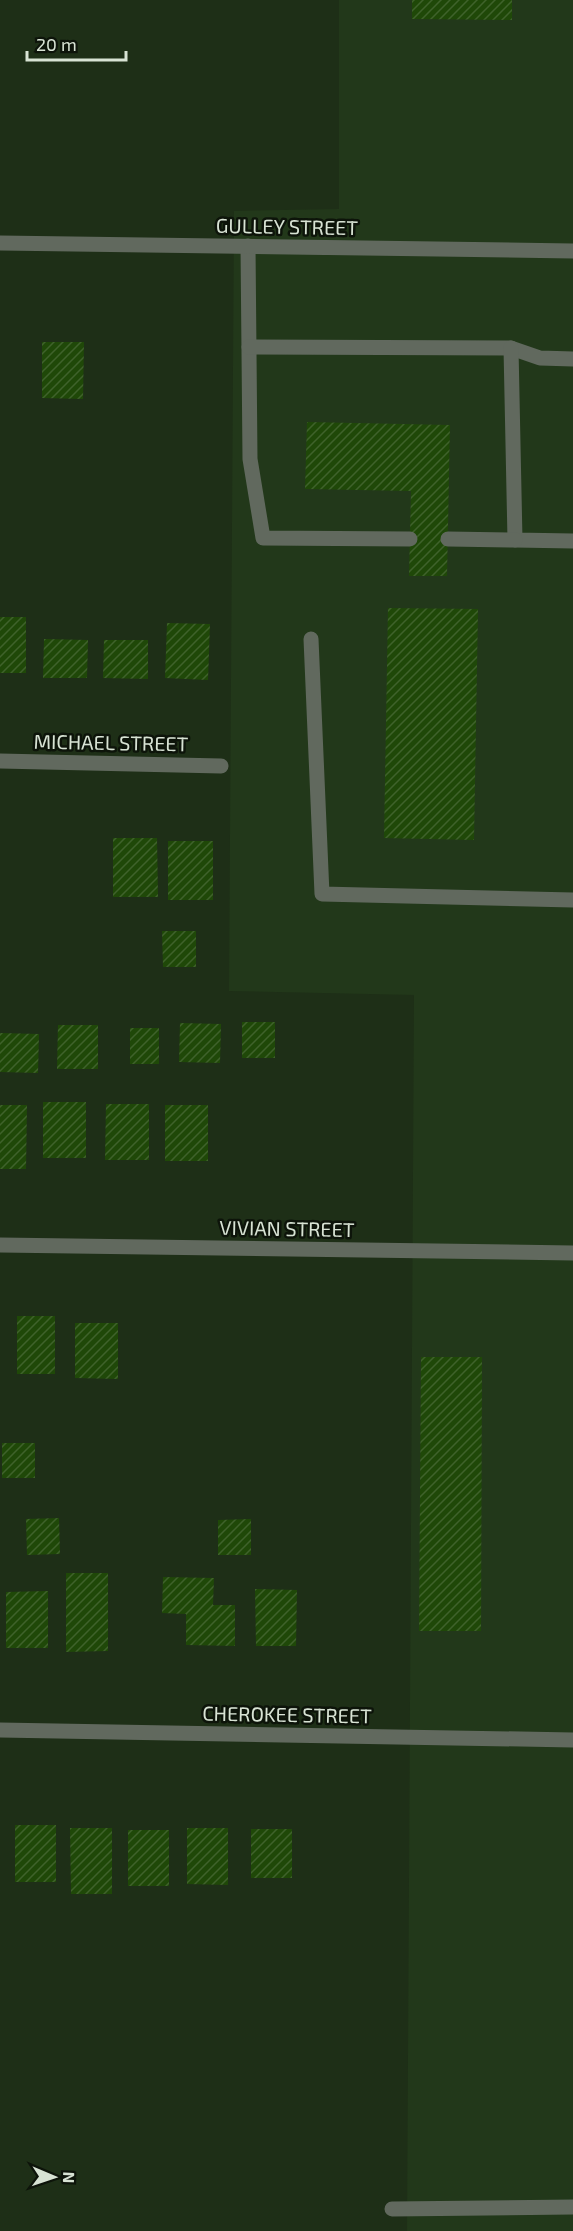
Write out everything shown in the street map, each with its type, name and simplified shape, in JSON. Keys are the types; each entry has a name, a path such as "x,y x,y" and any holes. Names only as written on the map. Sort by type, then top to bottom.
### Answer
{"street":[{"name":"GULLEY STREET","path":"0,243 573,251"},
{"path":"248,246 250,459 263,538 410,539"},
{"path":"249,347 511,348 540,358 573,359"},
{"path":"511,348 515,540"},
{"path":"448,539 573,541"},
{"path":"311,639 322,894 573,900"},
{"name":"MICHAEL STREET","path":"0,761 221,766"},
{"name":"VIVIAN STREET","path":"0,1245 573,1253"},
{"name":"CHEROKEE STREET","path":"0,1730 573,1740"},
{"path":"392,2209 573,2207"}],"shaded area":[{"path":"339,0 573,0 573,2231 407,2231 414,995 229,991 234,211 339,209"}],"building":[{"path":"412,0 512,0 512,20 412,19"},
{"path":"42,342 84,342 83,399 42,398"},
{"path":"307,422 450,425 447,576 409,576 411,491 305,489"},
{"path":"388,608 478,609 474,840 384,838"},
{"path":"0,617 26,617 26,673 0,673"},
{"path":"167,623 210,624 208,680 165,678"},
{"path":"44,639 88,640 87,678 43,678"},
{"path":"104,640 148,640 148,679 103,678"},
{"path":"113,838 157,838 158,897 113,897"},
{"path":"168,841 213,841 213,900 168,900"},
{"path":"162,931 196,931 196,967 163,967"},
{"path":"242,1022 275,1022 275,1058 242,1058"},
{"path":"180,1023 221,1024 220,1063 179,1062"},
{"path":"58,1025 98,1025 98,1069 57,1069"},
{"path":"130,1028 159,1028 159,1064 130,1064"},
{"path":"0,1033 39,1034 38,1073 0,1072"},
{"path":"43,1102 86,1102 86,1158 43,1158"},
{"path":"106,1104 149,1104 149,1160 105,1160"},
{"path":"0,1105 27,1105 26,1169 0,1169"},
{"path":"165,1105 208,1105 208,1161 165,1161"},
{"path":"17,1316 55,1316 55,1374 17,1374"},
{"path":"75,1323 118,1323 118,1379 75,1378"},
{"path":"421,1357 482,1357 481,1631 419,1631"},
{"path":"2,1443 35,1443 35,1478 2,1478"},
{"path":"59,1518 60,1554 27,1555 26,1519"},
{"path":"251,1519 251,1555 218,1555 218,1520"},
{"path":"66,1573 108,1573 108,1651 66,1652"},
{"path":"163,1577 214,1578 213,1605 235,1605 235,1646 186,1645 186,1614 162,1613"},
{"path":"255,1589 297,1590 296,1646 256,1646"},
{"path":"48,1591 48,1648 6,1648 6,1592"},
{"path":"15,1825 56,1825 56,1882 15,1882"},
{"path":"70,1828 112,1828 112,1894 71,1894"},
{"path":"187,1828 228,1828 228,1885 187,1884"},
{"path":"251,1829 292,1829 292,1878 251,1878"},
{"path":"128,1830 169,1830 169,1886 128,1886"}]}
